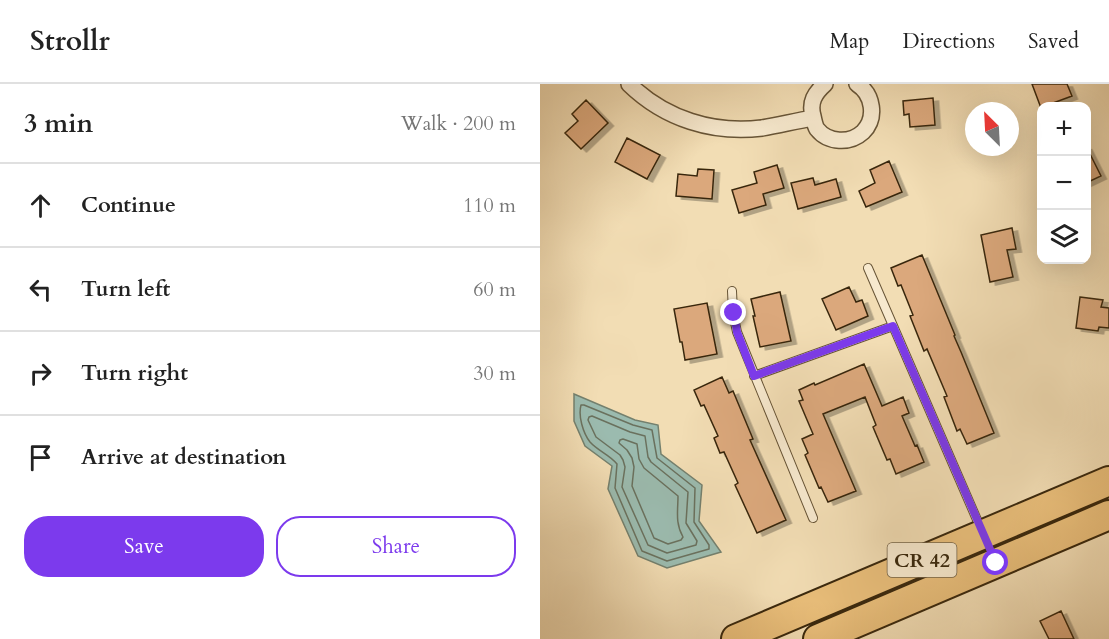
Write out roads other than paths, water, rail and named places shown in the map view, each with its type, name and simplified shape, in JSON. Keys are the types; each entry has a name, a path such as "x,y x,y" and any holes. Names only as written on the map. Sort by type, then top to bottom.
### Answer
{"highway":[{"name":"CR 42","path":"818,639 990,548 1109,480"},
{"name":"CR 42","path":"736,639 990,548 1109,515"}],"street":[{"path":"629,84 653,104 678,118 707,127 762,128 813,118"},
{"path":"825,84 813,99 811,109 816,128 833,140 844,141 863,132 869,124 872,113 868,94 857,84"}],"lane":[{"path":"868,268 990,548"},
{"path":"732,291 737,332 813,518"},
{"path":"754,376 893,326"}],"water":[{"path":"574,394 635,420 658,425 661,454 702,485 699,521 721,552 667,568 638,556 608,489 612,466 585,446 574,421"}]}
